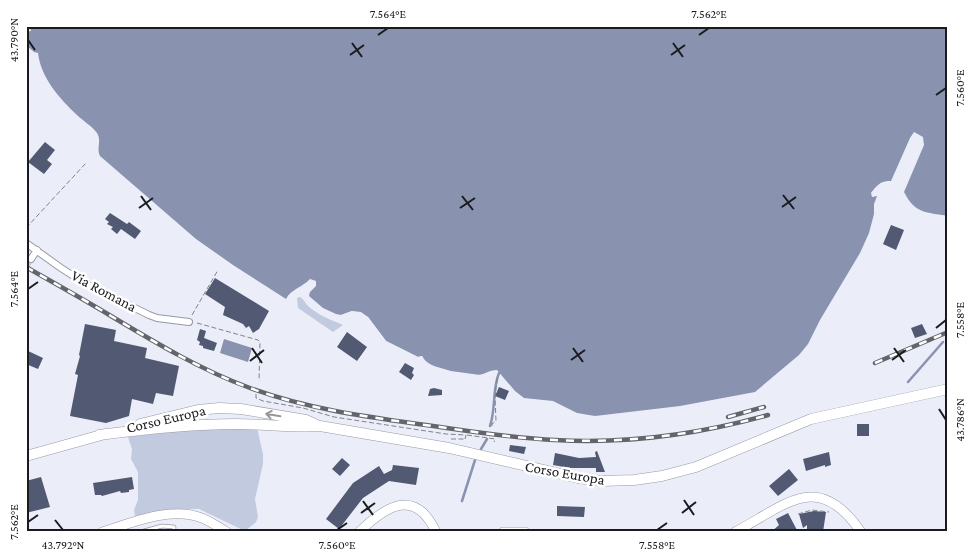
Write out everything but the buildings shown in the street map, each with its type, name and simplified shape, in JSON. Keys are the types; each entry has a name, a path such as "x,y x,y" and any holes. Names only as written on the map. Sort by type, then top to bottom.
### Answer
{"main road":[{"name":"Corso Europa","path":"26,456 198,410 232,409 306,420 320,426 449,448 578,478 601,481 634,480 678,473 812,419 948,389"},
{"path":"231,424 236,417 232,409"},
{"name":"Corso Europa","path":"99,435 149,428 231,424 320,426"},
{"path":"735,532 790,501 811,496 825,498 834,502 849,515 861,532"},
{"path":"359,532 386,510 406,505 415,507 426,514 436,532"},
{"path":"102,532 154,517 180,514 201,518 227,532"},
{"path":"503,532 525,532"}],"street":[{"name":"Via Romana","path":"26,243 86,284 149,315 157,318 189,322"},
{"path":"31,259 37,250"}],"lane":[{"path":"140,532 162,526 174,528 174,532"}],"path":[{"path":"26,228 86,163"},
{"path":"218,270 189,322 258,340 260,342 259,381"},
{"path":"492,426 496,421 495,396 497,379"},
{"path":"256,394 256,398 263,401 303,408 334,417 446,434 495,439 494,442"},
{"path":"452,438 465,439 466,435"},
{"path":"798,514 812,510 830,512"}],"shaded area":[{"path":"26,26 948,26 948,216 922,211 912,204 904,192 924,145 923,137 914,132 891,181 877,186 871,193 872,197 877,196 869,233 860,253 808,344 799,355 755,392 680,406 595,416 577,413 553,401 524,398 515,391 497,370 480,375 471,375 446,371 431,365 422,356 418,357 386,341 368,317 352,311 341,315 336,314 323,308 309,296 316,286 316,281 310,279 286,299 233,265 196,239 100,156 97,133 58,95 43,71 38,53 26,45 26,32 31,31"},
{"path":"300,297 316,312 343,325 333,332 298,308 297,298"},
{"path":"224,339 252,348 248,362 220,353"},
{"path":"257,428 263,454 263,464 255,499 258,517 256,522 245,531 199,509 177,509 135,516 134,510 138,500 138,472 131,459 132,449 128,437 198,429"}],"pier":[{"path":"352,311 361,312 368,317 386,341 418,357 422,356 427,364 451,371 480,375 467,377 426,366 420,359 385,343 371,325 360,315 353,314 341,317 341,315"}],"waterway":[{"path":"908,382 943,342"},
{"path":"490,426 495,386 499,373"},
{"path":"481,449 487,439"},
{"path":"462,501 475,460"}],"tunnel":[{"path":"26,267 31,259"}],"railway":[{"path":"26,267 162,346 214,373 270,395 333,410 503,436 582,441 663,436 742,422 768,415"},
{"path":"875,363 948,332"},
{"path":"728,417 764,407"}]}
